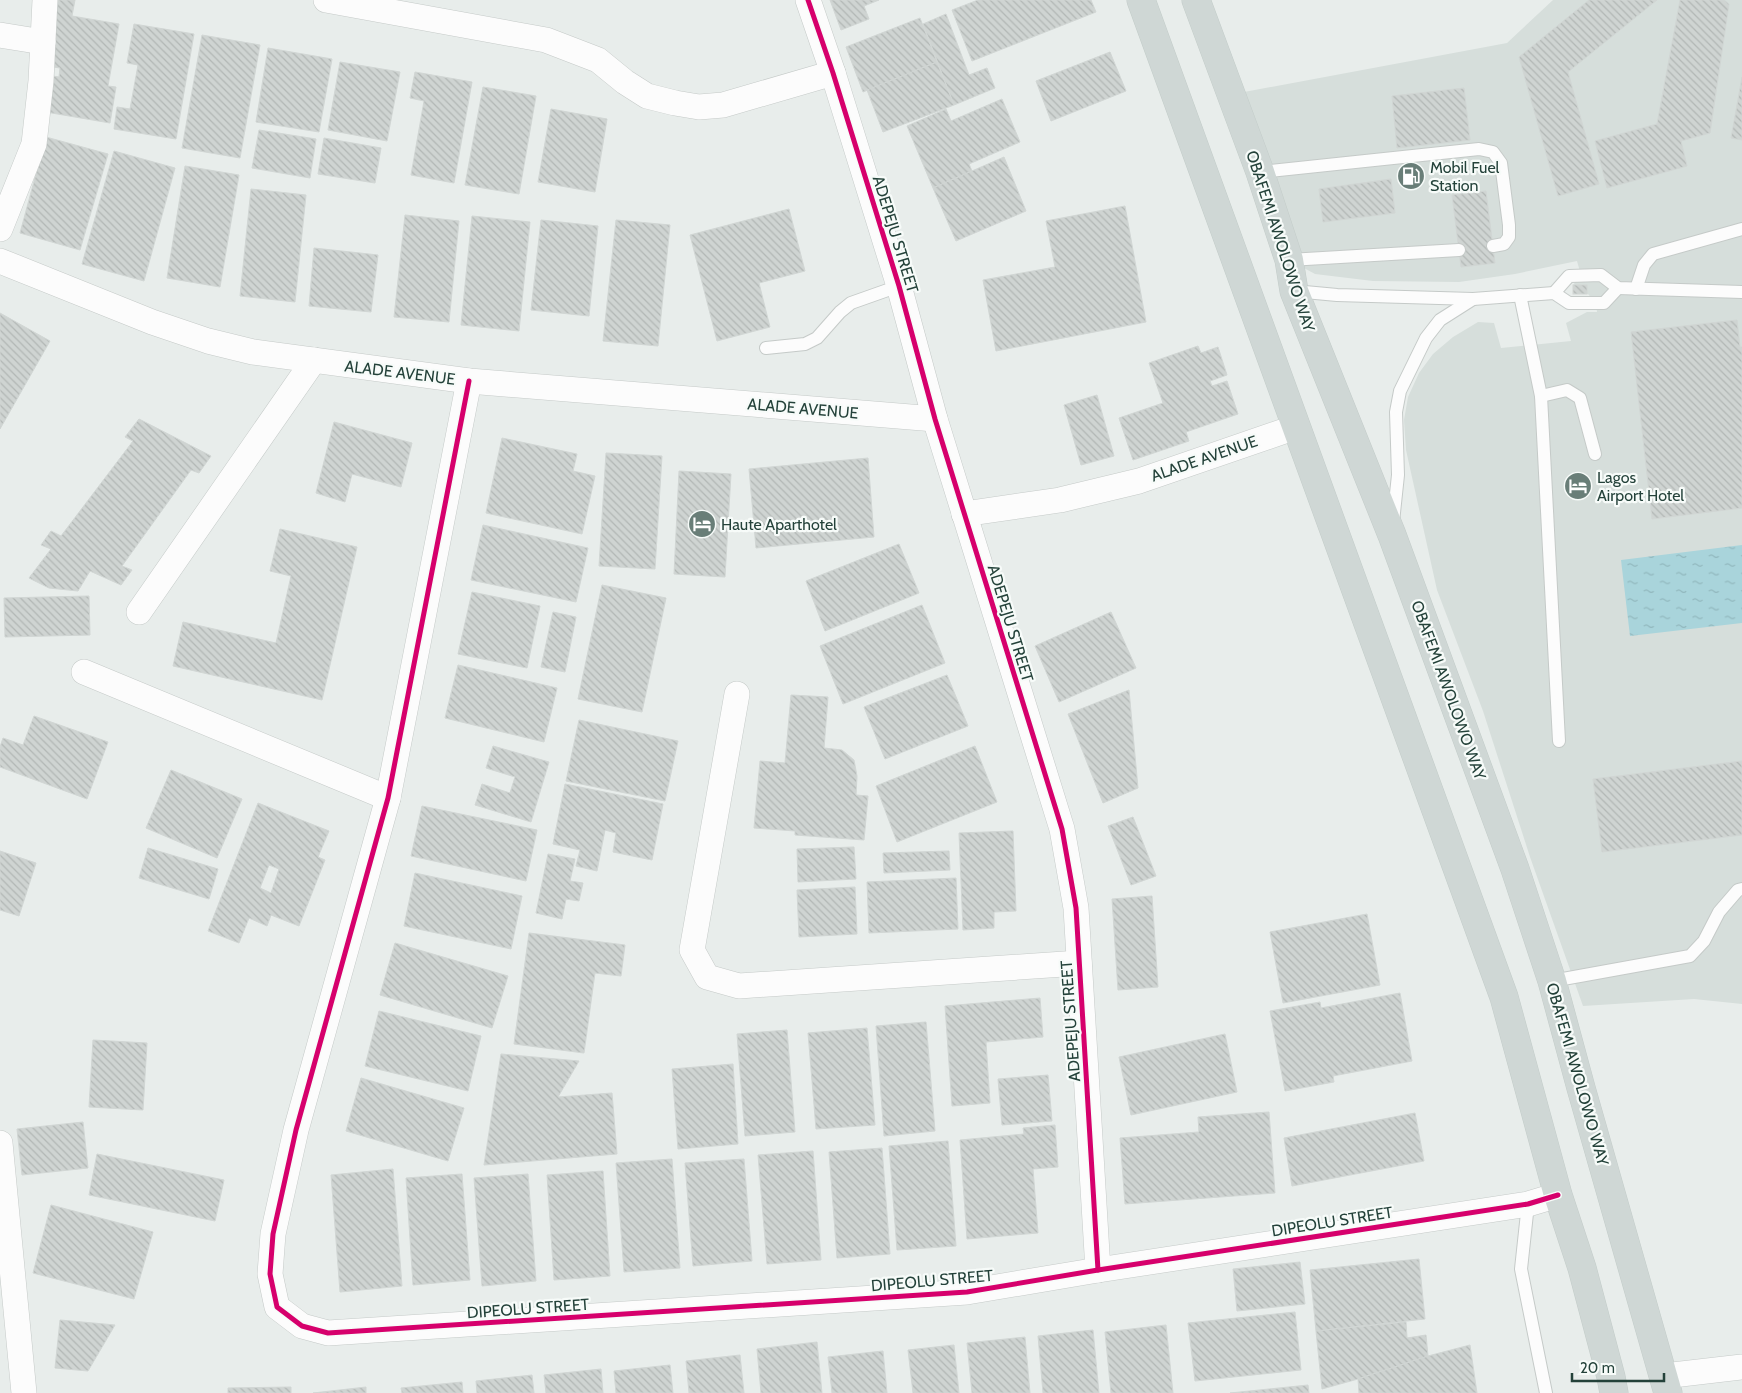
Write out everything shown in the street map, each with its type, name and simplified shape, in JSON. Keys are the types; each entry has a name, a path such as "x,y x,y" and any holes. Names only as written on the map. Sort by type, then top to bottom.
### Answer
{"main road":[{"path":"1141,0 1504,997 1558,1194 1582,1268 1614,1393"},
{"name":"OBAFEMI AWOLOWO WAY","path":"1196,0 1260,172 1289,260 1294,291 1392,535 1515,869 1552,981 1626,1249 1666,1385"}],"street":[{"path":"0,229 34,144 45,0"},
{"path":"326,0 546,40 598,60 625,82 647,96 699,107 722,105 833,73"},
{"name":"ADEPEJU STREET","path":"808,0 833,73 899,286 935,419 1062,828 1076,908 1098,1270"},
{"path":"0,35 43,42"},
{"name":"ALADE AVENUE","path":"0,261 152,322 208,341 253,352 470,380 935,419"},
{"path":"139,612 314,360"},
{"path":"84,672 388,798 470,380"},
{"name":"ALADE AVENUE","path":"964,514 1060,500 1139,480 1296,427"},
{"path":"737,694 692,950 707,977 739,986 1079,963"},
{"name":"DIPEOLU STREET","path":"388,798 296,1130 273,1234 270,1274 277,1307 302,1326 328,1333 967,1292 1528,1204 1558,1194"},
{"path":"0,1143 24,1393"},
{"path":"1666,1385 1742,1367"}],"lane":[{"path":"1260,172 1478,149 1493,152 1501,163 1509,225 1509,237 1504,244 1493,246"},
{"path":"1636,288 1644,264 1653,254 1742,229"},
{"path":"1289,260 1459,250"},
{"path":"1554,293 1569,276 1601,275 1618,288 1742,292"},
{"path":"766,348 805,344 817,338 840,312 851,303 899,286"},
{"path":"1294,291 1336,295 1473,299 1554,293 1569,303 1604,303 1618,288"},
{"path":"1520,295 1541,396 1558,741"},
{"path":"1392,535 1398,475 1396,412 1400,391 1426,338 1440,320 1473,299"},
{"path":"1541,396 1567,390 1580,398 1595,454"},
{"path":"1552,981 1690,956 1704,941 1719,912 1738,890 1742,889"},
{"path":"1528,1204 1521,1269 1546,1393"}],"shaded area":[{"name":"Lagos Airport Hotel","path":"1553,0 1742,0 1742,1004 1694,999 1583,1006 1530,857 1483,711 1437,590 1406,450 1404,420 1408,397 1419,373 1433,354 1453,337 1478,322 1494,323 1501,348 1571,341 1566,323 1587,312 1597,312 1596,303 1588,294 1573,294 1573,285 1581,275 1577,261 1515,274 1459,282 1373,281 1315,274 1304,268 1244,92 1507,43"}],"water":[{"path":"1742,545 1742,623 1630,636 1621,560"}],"building":[{"path":"58,0 75,0 72,16 119,24 108,86 116,87 110,123 40,111 46,75 59,77 60,68 47,66"},
{"path":"830,0 879,0 864,6 869,19 841,30"},
{"path":"978,0 1091,0 1096,12 972,61 952,10"},
{"path":"1589,0 1657,0 1568,72 1599,184 1558,196 1519,57"},
{"path":"1680,0 1724,0 1729,4 1710,133 1681,141 1687,166 1607,188 1595,141 1657,124"},
{"path":"946,14 969,75 987,68 995,88 954,105 923,24"},
{"path":"920,18 937,62 863,92 846,47"},
{"path":"134,24 194,34 176,139 114,129 117,107 130,109 138,65 127,63"},
{"path":"202,35 260,45 240,158 182,148"},
{"path":"268,48 332,59 319,132 256,122"},
{"path":"1110,52 1126,91 1051,121 1036,81"},
{"path":"340,62 400,72 387,141 328,130"},
{"path":"937,62 954,105 883,132 867,90"},
{"path":"415,72 472,82 454,183 411,175 424,101 410,98"},
{"path":"1742,77 1742,140 1731,138"},
{"path":"483,87 536,96 519,194 465,185"},
{"path":"1464,88 1470,140 1397,148 1392,96"},
{"path":"1002,99 1020,142 969,164 972,171 933,188 907,126 946,109 951,121"},
{"path":"551,109 607,119 595,192 538,182"},
{"path":"259,130 316,139 310,178 252,168"},
{"path":"46,137 108,154 80,250 20,233"},
{"path":"324,138 381,148 375,183 318,174"},
{"path":"114,151 175,168 144,281 82,264"},
{"path":"1004,157 1026,211 956,241 933,188"},
{"path":"185,166 239,175 220,287 167,278"},
{"path":"1391,179 1395,213 1323,222 1319,189"},
{"path":"251,189 306,195 295,302 240,296"},
{"path":"1486,191 1495,263 1461,267 1452,195"},
{"path":"1125,206 1146,322 996,351 983,280 1055,267 1046,221"},
{"path":"789,209 805,271 759,283 770,327 717,341 690,235"},
{"path":"405,215 459,221 449,322 394,317"},
{"path":"472,216 530,222 519,331 461,325"},
{"path":"541,220 598,226 589,316 531,310"},
{"path":"616,220 670,225 658,346 603,341"},
{"path":"314,248 378,255 371,312 309,306"},
{"path":"1573,285 1587,285 1587,294 1573,294"},
{"path":"0,313 50,341 0,429"},
{"path":"1737,320 1740,347 1742,347 1742,508 1652,519 1631,332"},
{"path":"1198,346 1201,353 1218,347 1227,375 1210,381 1212,386 1227,381 1238,414 1186,432 1189,441 1133,460 1119,418 1163,403 1149,363"},
{"path":"1097,395 1114,456 1081,465 1064,405"},
{"path":"139,419 211,456 199,473 191,470 122,566 132,570 121,585 90,571 78,591 49,588 29,578 51,549 41,545 51,531 61,536 133,441 125,437"},
{"path":"334,422 412,443 401,487 352,474 345,502 316,493"},
{"path":"502,438 577,454 573,471 595,476 582,534 486,513"},
{"path":"606,453 662,456 655,569 599,566"},
{"path":"868,458 874,537 756,548 749,469"},
{"name":"Haute Aparthotel","path":"679,471 731,474 725,577 674,574"},
{"path":"483,525 588,548 576,602 471,580"},
{"path":"280,529 357,547 322,700 173,666 183,622 276,643 291,576 270,571"},
{"path":"899,544 919,593 825,631 806,581"},
{"path":"602,585 666,598 642,712 578,699"},
{"path":"472,592 540,606 527,668 458,654"},
{"path":"89,596 90,635 5,637 4,598"},
{"path":"922,605 945,663 843,704 820,646"},
{"path":"553,612 576,617 565,672 541,667"},
{"path":"1111,612 1136,668 1059,702 1035,646"},
{"path":"458,665 557,688 544,742 445,718"},
{"path":"947,675 968,726 885,759 864,707"},
{"path":"1129,690 1138,788 1103,803 1068,714"},
{"path":"791,695 828,697 824,748 842,750 854,760 857,776 856,795 868,796 864,840 795,835 795,831 754,828 760,761 785,763"},
{"path":"34,716 108,742 87,799 0,767 0,747 3,738 23,745"},
{"path":"579,720 678,741 665,801 566,781"},
{"path":"493,746 549,762 531,822 475,805 482,784 510,793 515,777 486,768"},
{"path":"975,746 997,802 897,842 876,786"},
{"path":"1742,761 1742,835 1602,852 1593,779"},
{"path":"171,770 242,799 217,858 146,828"},
{"path":"565,784 663,804 652,860 613,852 616,833 605,830 597,871 576,866 580,850 553,844"},
{"path":"258,803 329,831 318,857 325,860 299,926 271,915 267,926 249,918 239,943 208,931","holes":["269,865 279,869 271,893 260,888"]},
{"path":"422,806 537,830 526,881 411,856"},
{"path":"1133,817 1156,876 1131,885 1108,826"},
{"path":"1013,831 1016,911 994,912 994,928 963,930 959,833"},
{"path":"854,847 856,879 798,882 797,849"},
{"path":"148,848 218,869 209,899 139,878"},
{"path":"0,851 36,863 19,916 0,910"},
{"path":"949,851 950,870 884,873 883,853"},
{"path":"548,854 575,859 570,881 583,883 579,901 566,899 562,919 536,913"},
{"path":"415,873 522,896 511,949 404,926"},
{"path":"956,878 958,929 869,933 867,882"},
{"path":"855,887 857,934 799,937 797,890"},
{"path":"1152,896 1158,987 1118,990 1112,899"},
{"path":"1367,914 1380,985 1283,1003 1270,932"},
{"path":"529,933 625,945 621,976 595,973 584,1053 514,1044"},
{"path":"395,943 508,976 492,1028 380,995"},
{"path":"1400,993 1412,1061 1333,1076 1334,1082 1285,1091 1270,1011 1320,1002 1321,1008"},
{"path":"1040,998 1043,1037 986,1042 990,1103 952,1106 945,1006"},
{"path":"379,1011 481,1036 468,1091 365,1066"},
{"path":"926,1022 935,1131 884,1136 876,1026"},
{"path":"867,1028 875,1125 816,1129 808,1033"},
{"path":"787,1030 795,1132 745,1136 737,1034"},
{"path":"1225,1034 1237,1092 1131,1115 1119,1057"},
{"path":"93,1040 147,1043 143,1110 89,1107"},
{"path":"501,1054 579,1061 558,1097 612,1093 617,1154 484,1165"},
{"path":"733,1064 738,1144 678,1149 672,1069"},
{"path":"1048,1075 1052,1121 1002,1125 998,1079"},
{"path":"361,1078 464,1108 448,1161 346,1131"},
{"path":"1269,1112 1275,1193 1125,1204 1120,1138 1199,1132 1198,1117"},
{"path":"1415,1113 1424,1161 1292,1186 1284,1138"},
{"path":"83,1122 88,1168 22,1175 17,1129"},
{"path":"1055,1125 1058,1167 1033,1169 1038,1233 967,1239 960,1140 1024,1134 1023,1128"},
{"path":"948,1141 956,1246 897,1250 889,1146"},
{"path":"882,1148 890,1254 837,1258 829,1152"},
{"path":"813,1151 821,1260 767,1264 758,1155"},
{"path":"97,1154 224,1180 215,1221 89,1195"},
{"path":"672,1159 680,1268 624,1272 616,1163"},
{"path":"744,1159 752,1261 693,1266 685,1163"},
{"path":"393,1169 402,1286 340,1292 331,1175"},
{"path":"603,1171 610,1276 554,1280 547,1175"},
{"path":"462,1174 470,1280 413,1285 406,1178"},
{"path":"528,1174 536,1281 482,1286 474,1178"},
{"path":"51,1205 153,1232 134,1299 33,1273"},
{"path":"1419,1259 1425,1319 1316,1331 1310,1270"},
{"path":"1300,1262 1305,1304 1237,1311 1233,1269"},
{"path":"1295,1312 1301,1370 1195,1381 1188,1323"},
{"path":"60,1320 115,1325 88,1371 55,1368"},
{"path":"1406,1322 1407,1338 1426,1335 1428,1356 1322,1389 1316,1331"},
{"path":"1166,1325 1173,1393 1111,1393 1105,1332"},
{"path":"1093,1330 1099,1393 1043,1393 1038,1336"},
{"path":"1025,1337 1030,1393 972,1393 967,1343"},
{"path":"817,1342 822,1393 761,1393 757,1349"},
{"path":"954,1345 959,1393 913,1393 908,1350"},
{"path":"1470,1345 1477,1393 1359,1393 1358,1379 1428,1356"},
{"path":"883,1351 887,1393 832,1393 828,1357"},
{"path":"740,1355 744,1393 689,1393 686,1361"},
{"path":"670,1365 673,1393 616,1393 614,1371"},
{"path":"601,1369 603,1393 546,1393 544,1375"},
{"path":"532,1375 534,1393 477,1393 476,1381"},
{"path":"462,1382 463,1393 402,1393 401,1388"},
{"path":"1308,1385 1309,1393 1230,1393"},
{"path":"291,1387 291,1393 228,1393 228,1388"},
{"path":"366,1387 366,1393 313,1393"}],"cycle path":[{"path":"808,0 833,73 899,286 935,419 1062,829 1076,908 1098,1270"},
{"path":"469,381 388,798 296,1130 273,1234 270,1274 277,1307 302,1326 328,1333 967,1292 1528,1204 1558,1195"}],"place":[{"name":"Mobil Fuel Station","path":"1411,176"},
{"name":"Lagos Airport Hotel","path":"1578,486"},
{"name":"Haute Aparthotel","path":"702,524"}]}
